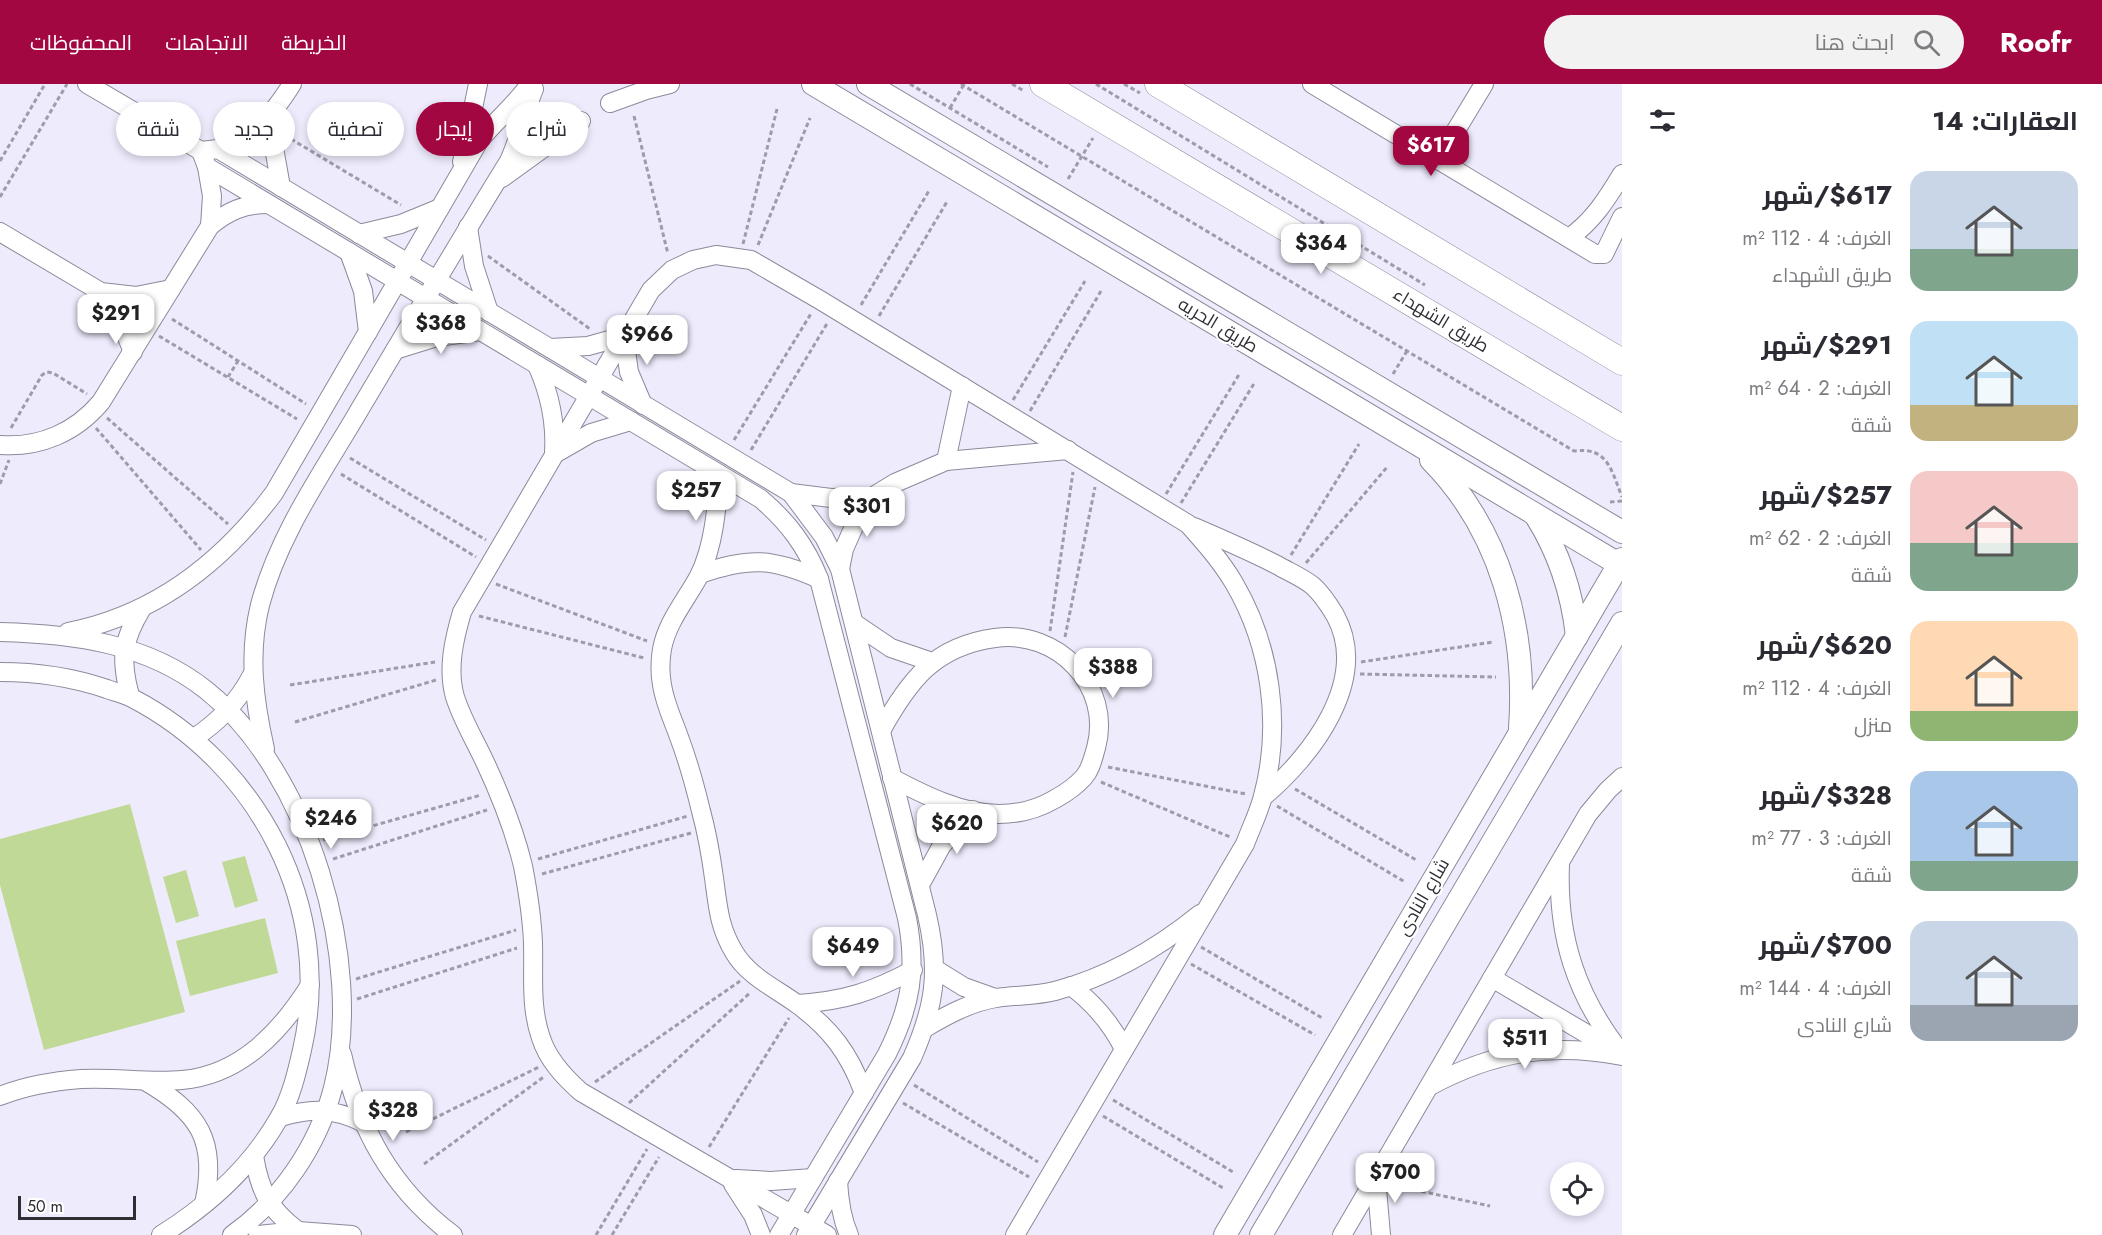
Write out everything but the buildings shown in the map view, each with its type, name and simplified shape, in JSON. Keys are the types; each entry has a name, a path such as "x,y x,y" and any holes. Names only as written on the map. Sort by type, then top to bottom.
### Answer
{"main road":[{"name":"طريق الشهداء","path":"1043,84 1622,428"},
{"path":"1158,84 1622,362"}],"street":[{"path":"87,84 208,155 281,187 548,348 599,378 643,405 726,454 790,494 824,537 840,569 933,942 935,969 932,999 925,1028 912,1058 838,1181 814,1232 791,1215 581,1092 554,1064 542,1041 535,1019 532,997 532,934 524,871 514,832 501,797 466,726 455,696 452,667 455,635 462,612 589,396 599,378 616,339 651,290 672,270 693,260 716,255 746,259 871,330 1174,515 1289,571 1314,587 1328,603 1339,622 1345,643 1346,669 1340,696 1304,757 1282,782 1263,797"},
{"path":"281,102 292,84"},
{"path":"459,176 478,84"},
{"path":"56,635 95,626 142,608 182,585 212,563 241,535 273,493 488,130 517,101 530,84"},
{"path":"267,759 252,675 254,638 268,576 280,547 331,457 436,280 469,235 515,147 526,107 536,84"},
{"path":"610,103 670,84"},
{"name":"طريق الحريه","path":"813,84 1535,515 1621,563"},
{"name":"طريق الحريه","path":"868,84 1622,532"},
{"path":"1312,84 1595,254 1604,254 1622,218"},
{"path":"1438,160 1484,84"},
{"path":"208,155 213,152"},
{"path":"208,155 268,204 761,499 784,519 802,543 819,579 907,918 912,944 913,970 909,999 901,1027 779,1235"},
{"path":"208,155 213,196 210,226"},
{"path":"275,156 281,187"},
{"path":"495,183 532,156"},
{"path":"1569,238 1596,214 1622,174"},
{"path":"5,445 35,443 53,438 71,429 95,409 133,352 210,226 236,208 252,204 268,204"},
{"path":"359,234 421,217 440,208"},
{"path":"0,232 101,292 136,296 171,289"},
{"path":"469,235 477,278 489,312"},
{"path":"349,252 363,291 368,332"},
{"path":"101,292 120,320 133,352"},
{"path":"395,350 437,337 480,331"},
{"path":"548,348 568,348 616,339"},
{"path":"616,339 643,405"},
{"path":"537,365 552,408 555,432 554,455"},
{"path":"946,461 962,386"},
{"path":"554,455 591,434 631,421"},
{"path":"1413,442 1461,495 1485,536 1508,591 1521,662 1522,698 1519,734"},
{"path":"840,569 850,531 872,497 920,471 946,461 1071,452"},
{"path":"719,474 714,525 700,574 668,629 662,655 661,682 665,701 692,774 703,820 719,918 726,938 737,957 757,977 820,1022 839,1042 854,1066 864,1093"},
{"path":"790,494 831,498 872,497"},
{"path":"1015,1235 1245,844 1263,797 1270,761 1272,724 1270,687 1262,651 1250,616 1234,583 1213,552 1174,515"},
{"path":"1535,515 1547,533 1571,593 1577,636"},
{"path":"700,574 729,564 760,561 791,566 819,579"},
{"name":"شارع النادى","path":"1229,1232 1621,563"},
{"path":"130,696 124,672 124,647 131,626 142,608"},
{"name":"شارع النادى","path":"1261,1235 1622,622"},
{"path":"854,623 891,648 932,662"},
{"path":"0,632 56,635 124,647 153,658 180,672 205,689 248,731 267,759 291,801 318,864 329,905 340,984 340,1046 335,1078 326,1110 302,1160 268,1204 232,1235"},
{"path":"880,731 903,694 932,662 953,649 976,640 1000,637 1025,639 1055,649 1079,670 1092,691 1098,715 1098,740 1088,770 1067,793 1046,805 1022,812 998,814 973,810 932,797 892,778"},
{"path":"1597,667 1622,650"},
{"path":"0,672 32,672 82,681 130,696 164,716 194,738 226,770 256,807 279,848 296,891 304,925 311,983 308,1028 298,1071 280,1117 254,1156 204,1204 161,1235"},
{"path":"194,738 213,726 229,710 242,694 252,675"},
{"path":"1342,1235 1588,814 1622,777"},
{"path":"920,885 942,845 973,810"},
{"path":"1560,861 1561,914 1572,965 1593,1013 1622,1055"},
{"path":"925,1028 959,1009 997,998 1034,995 1071,986 1112,969 1143,953 1208,907"},
{"path":"935,969 964,987 997,998"},
{"path":"797,1004 828,1002 858,996 886,985 913,970"},
{"path":"1492,978 1622,1055"},
{"path":"0,1096 45,1083 81,1079 184,1080 207,1074 229,1066 250,1054 268,1039 284,1022 311,983"},
{"path":"1071,986 1102,1014 1115,1030 1124,1049"},
{"path":"340,1046 362,1122 387,1167 420,1207 453,1235"},
{"path":"1429,1087 1474,1065 1524,1052 1574,1049 1622,1055"},
{"path":"145,1081 171,1096 186,1109 197,1125 205,1143 209,1163 209,1183 204,1204"},
{"path":"280,1117 303,1110 326,1110 345,1114 362,1122"},
{"path":"254,1156 258,1182 268,1204 298,1231"},
{"path":"728,1178 771,1181 813,1178"},
{"path":"728,1178 742,1196 761,1235"},
{"path":"1376,1179 1381,1235"},
{"path":"838,1181 839,1202 849,1235"},
{"path":"258,1235 298,1231 352,1235"}],"path":[{"path":"0,161 45,84"},
{"path":"0,197 67,84"},
{"path":"950,108 963,84 1574,451 1593,451 1602,456 1608,463 1622,497"},
{"path":"1096,84 1432,290"},
{"path":"746,259 777,109"},
{"path":"634,116 672,270"},
{"path":"746,259 810,118"},
{"path":"1068,179 1095,134"},
{"path":"295,142 421,217"},
{"path":"852,320 930,189"},
{"path":"871,330 948,200"},
{"path":"469,235 616,339"},
{"path":"1005,412 1084,281"},
{"path":"1023,423 1101,291"},
{"path":"726,454 820,300"},
{"path":"158,310 238,361 316,420"},
{"path":"742,464 836,310"},
{"path":"147,329 228,377 316,420"},
{"path":"1393,375 1407,351"},
{"path":"228,377 238,361"},
{"path":"0,484 5,445 42,375 47,372 52,373 241,535"},
{"path":"1174,515 1240,373"},
{"path":"1174,515 1255,382"},
{"path":"95,409 212,563"},
{"path":"1289,571 1359,444"},
{"path":"1055,649 1071,452"},
{"path":"331,457 500,549"},
{"path":"331,457 486,572 662,655"},
{"path":"1289,571 1388,466"},
{"path":"1055,649 1099,469"},
{"path":"462,612 662,655"},
{"path":"1346,669 1493,642"},
{"path":"290,684 452,667"},
{"path":"295,722 452,667"},
{"path":"1346,669 1496,677"},
{"path":"1088,770 1263,797 1405,882"},
{"path":"1088,770 1245,844"},
{"path":"1282,782 1418,861"},
{"path":"310,844 501,797"},
{"path":"318,864 501,797"},
{"path":"524,871 703,820"},
{"path":"524,871 703,820"},
{"path":"340,984 532,934"},
{"path":"341,1004 532,934"},
{"path":"1189,940 1324,1019"},
{"path":"1178,957 1315,1035"},
{"path":"581,1092 757,977"},
{"path":"618,1114 757,977"},
{"path":"700,1161 797,1004"},
{"path":"406,1132 554,1064"},
{"path":"423,1164 554,1064"},
{"path":"900,1077 1048,1178"},
{"path":"1099,1092 1233,1172"},
{"path":"890,1095 1048,1178"},
{"path":"1090,1108 1223,1188"},
{"path":"596,1235 662,1139"},
{"path":"612,1235 662,1139"},
{"path":"1376,1179 1490,1206"}],"green space":[{"path":"130,804 185,1012 44,1050 0,885 0,839"},
{"path":"245,856 258,901 235,908 222,862"},
{"path":"186,870 199,916 176,923 163,877"},
{"path":"265,918 278,973 190,996 176,941"}]}
